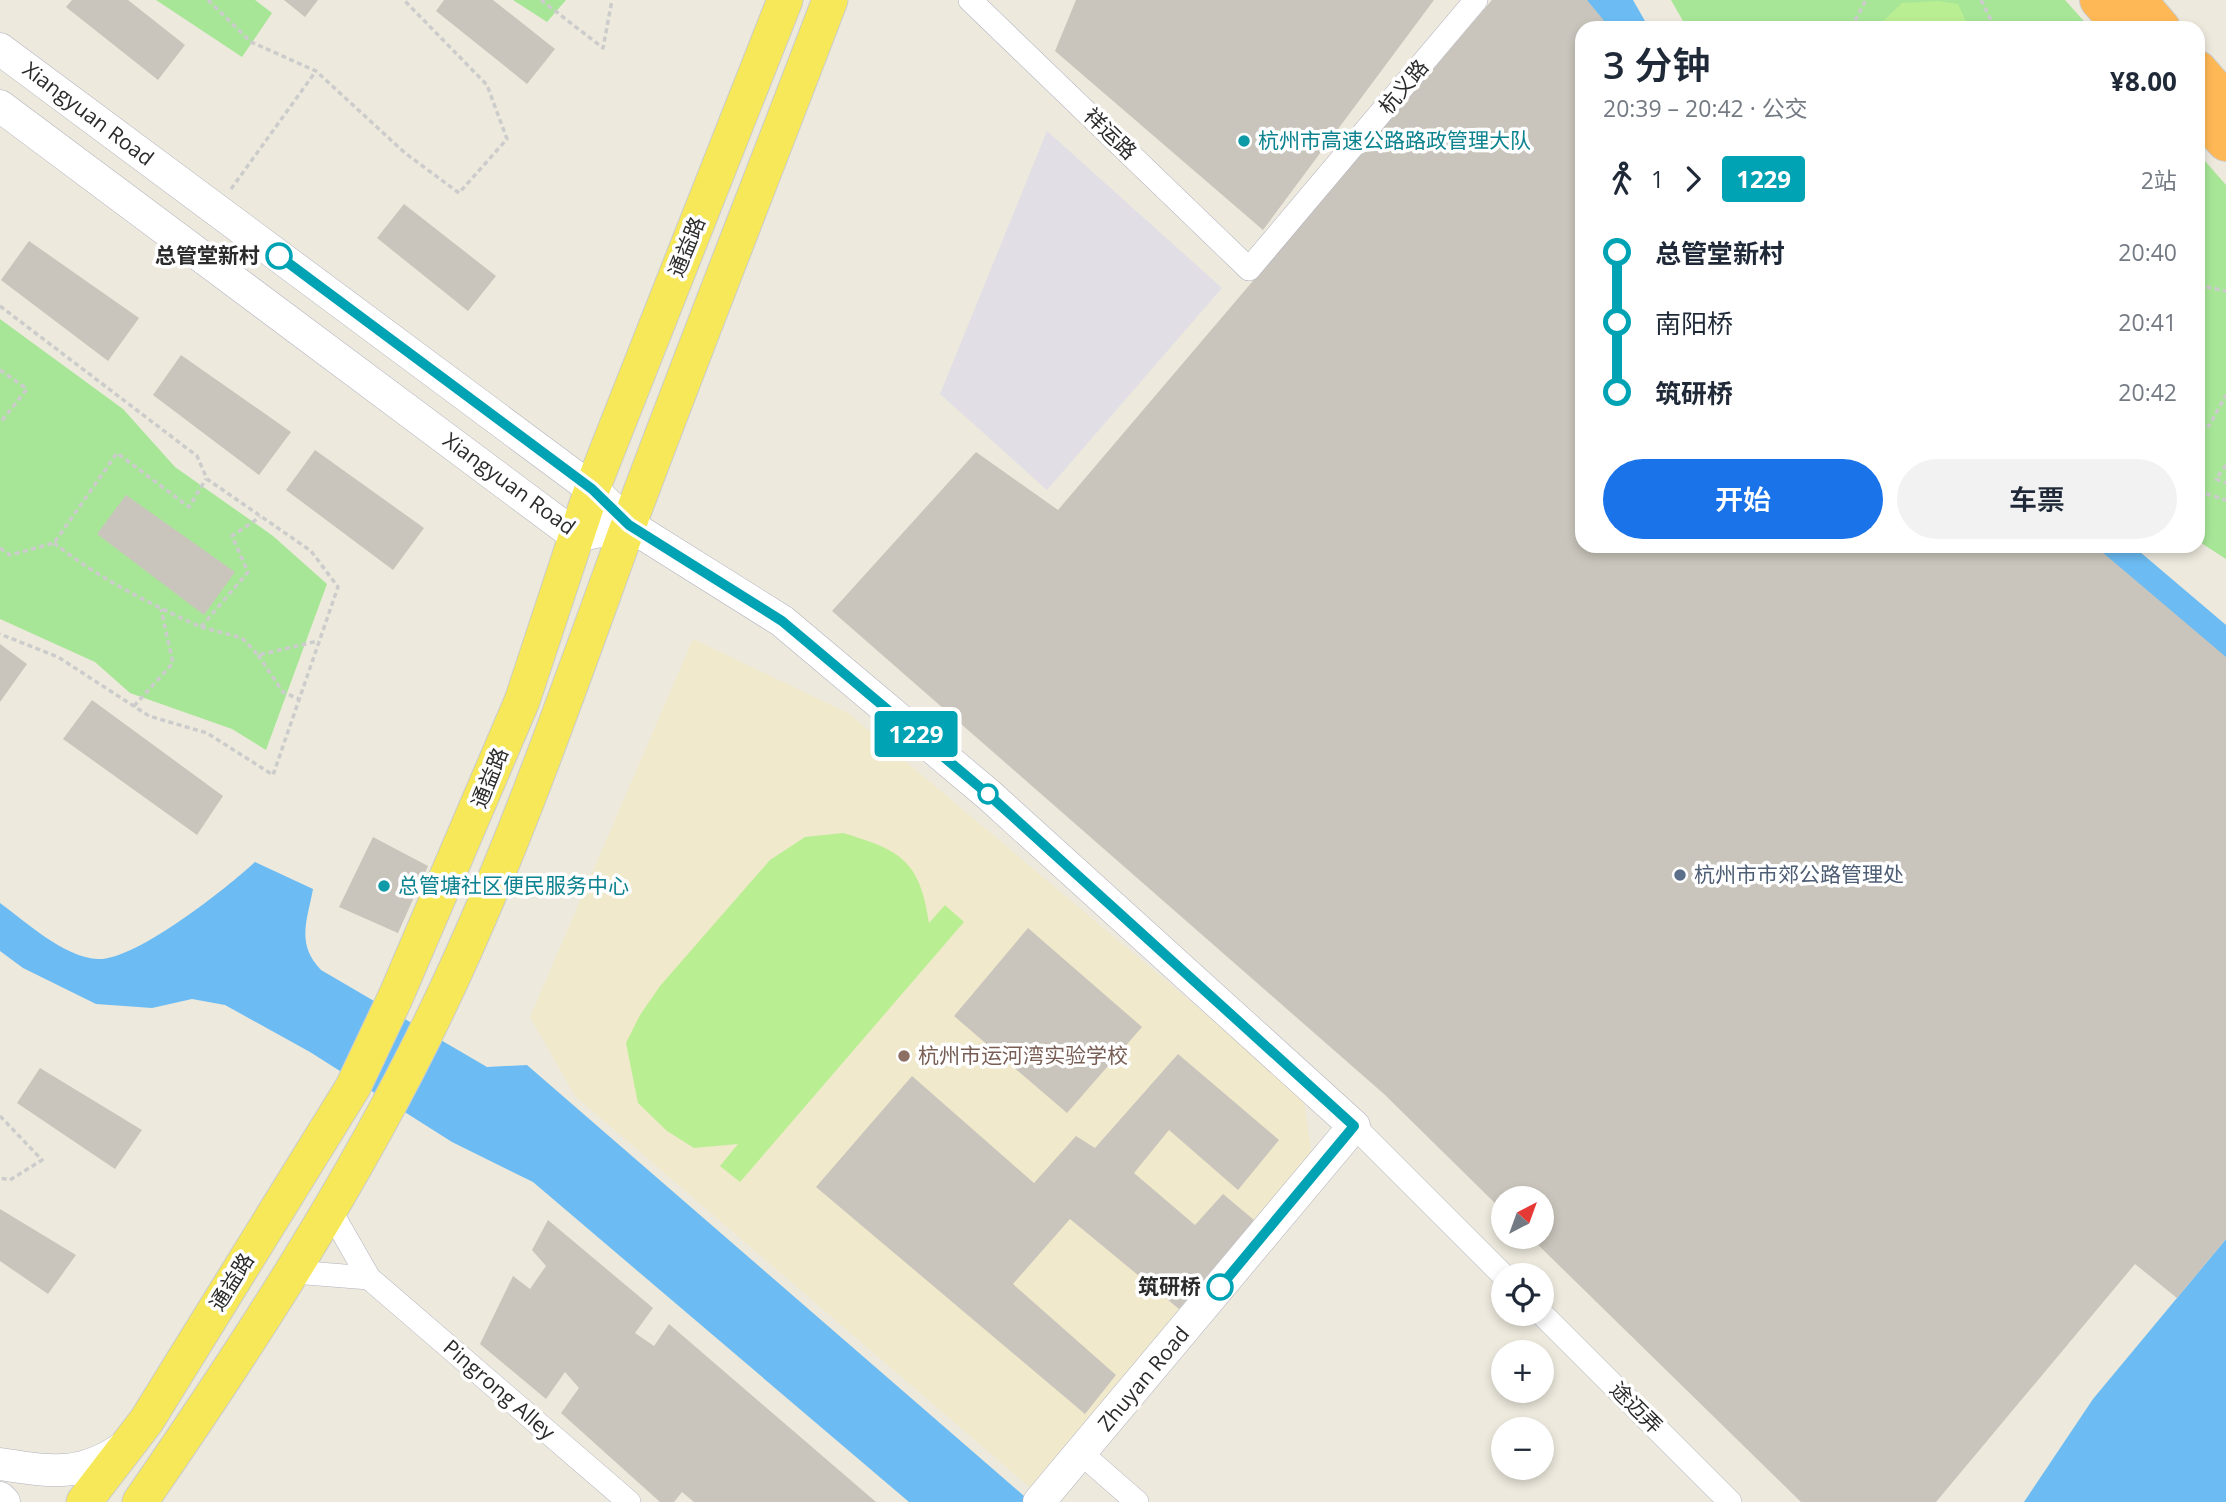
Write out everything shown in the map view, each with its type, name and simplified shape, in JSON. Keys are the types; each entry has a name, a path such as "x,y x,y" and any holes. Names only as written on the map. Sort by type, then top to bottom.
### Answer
{"highway":[{"path":"2099,0 2118,21"},
{"path":"2137,0 2155,21"},
{"path":"2205,78 2226,102"},
{"path":"2205,119 2226,142"}],"main road":[{"name":"通益路","path":"84,1502 147,1420 352,1087 396,996 522,701 592,489 785,0"},
{"name":"通益路","path":"140,1502 294,1272 389,1104 437,1010 484,906 549,746 629,525 831,0"}],"street":[{"name":"祥运路","path":"970,0 1250,269"},
{"name":"杭义路","path":"1250,269 1476,0"},
{"name":"Xiangyuan Road","path":"0,49 592,489 629,525"},
{"name":"Xiangyuan Road","path":"0,106 576,536 629,525"},
{"path":"629,525 782,621 989,795 1354,1126 1491,1263"},
{"name":"Zhuyan Road","path":"1039,1502 1082,1454 1354,1126"},
{"name":"Pingrong Alley","path":"330,1210 369,1278 629,1502"},
{"path":"294,1272 369,1278"},
{"name":"途迈弄","path":"1554,1326 1730,1502"},
{"path":"0,1464 66,1472 101,1462 128,1444"},
{"path":"1082,1454 1137,1502"},
{"path":"0,1498 4,1502"}],"path":[{"path":"208,0 251,42 316,71 405,153 459,193 507,139 487,85 404,0"},
{"path":"541,0 603,48 612,0"},
{"path":"1855,21 1866,0"},
{"path":"1981,0 1992,21"},
{"path":"216,210 316,71"},
{"path":"2205,286 2226,291"},
{"path":"0,306 197,456 206,479 311,551 338,587 273,775 207,733 149,716 58,657 0,634"},
{"path":"0,370 27,389 0,424"},
{"path":"2205,426 2209,426 2226,395"},
{"path":"0,548 10,555 54,543 117,453 189,507 206,479"},
{"path":"2226,465 2216,479 2226,483"},
{"path":"2205,493 2226,500"},
{"path":"201,628 248,572 232,536 261,516"},
{"path":"54,543 78,562 161,609 201,628 242,638 258,655 283,692 299,699"},
{"path":"133,706 173,663 161,609"},
{"path":"258,655 320,641"},
{"path":"0,1116 42,1160 10,1180 0,1178"}],"shaded area":[{"path":"1047,131 1222,288 1047,490 940,394"},
{"name":"杭州市运河湾实验学校","path":"693,639 848,713 1303,1096 1312,1157 1034,1491 575,1096 530,1017"}],"green space":[{"path":"156,0 255,0 272,13 242,57"},
{"path":"513,0 566,0 547,22"},
{"path":"1671,0 2065,0 2084,21 1683,21"},
{"path":"1938,1 1958,4 1966,21 1883,21 1902,3"},
{"path":"2205,161 2226,185 2226,559 2205,546"},
{"path":"0,319 123,409 175,467 273,536 327,584 266,750 232,729 130,693 95,662 0,619"},
{"path":"843,833 879,845 904,861 920,885 929,923 945,905 964,922 740,1182 720,1166 738,1144 694,1148 667,1131 638,1103 626,1043 640,1015 660,986 770,860 805,837"}],"water":[{"path":"1585,0 1633,0 1645,21 1601,21"},
{"path":"2087,553 2141,553 2226,625 2226,666"},
{"path":"255,862 313,889 305,932 308,951 321,970 487,1067 527,1065 1031,1502 909,1502 533,1182 452,1142 310,1052 225,1005 192,999 152,1008 96,1004 23,968 0,951 0,903 46,937 72,952 97,959 113,957 133,949 179,921 224,889"},
{"path":"2226,1239 2226,1502 2024,1502 2093,1399"}],"building":[{"path":"72,0 128,0 185,45 158,80 66,7"},
{"path":"284,0 318,0 305,17"},
{"path":"444,0 493,0 555,49 527,84 436,11"},
{"name":"杭州市高速公路路政管理大队","path":"1076,0 1434,0 1263,230 1055,51"},
{"name":"杭州市市郊公路管理处","path":"1492,0 1587,0 1604,21 1575,21 1575,553 2103,553 2226,657 2226,1239 2177,1298 2135,1264 1936,1502 1801,1502 1543,1250 1554,1250 1554,1186 1491,1186 1491,1199 1384,1094 832,611 976,452 1058,510"},
{"path":"404,204 496,276 468,311 377,238"},
{"path":"29,241 139,318 108,361 1,280"},
{"path":"181,355 291,432 259,475 153,395"},
{"path":"315,450 424,528 393,570 286,490"},
{"path":"126,495 235,572 204,615 97,534"},
{"path":"0,644 27,664 0,702"},
{"path":"92,700 223,796 197,835 63,739"},
{"name":"总管塘社区便民服务中心","path":"373,837 428,866 398,933 339,907"},
{"path":"1028,928 1142,1027 1067,1113 954,1016"},
{"path":"1178,1054 1279,1140 1238,1190 1169,1130 1134,1173 1195,1225 1223,1194 1254,1220 1179,1309 1070,1219 1013,1284 1116,1375 1085,1414 816,1187 912,1076 1034,1183 1076,1136 1095,1148"},
{"path":"40,1068 142,1130 115,1169 17,1103"},
{"path":"0,1209 76,1255 48,1294 0,1261"},
{"path":"548,1220 653,1308 635,1333 654,1346 669,1324 876,1502 694,1502 682,1492 674,1502 660,1502 561,1413 579,1388 565,1372 546,1399 480,1344 513,1276 530,1289 546,1266 532,1250"}],"bus line":[{"name":"1229","path":"279,256 592,489 629,525 782,621 989,795 1354,1126 1220,1287"}],"place":[{"name":"杭州市高速公路路政管理大队","path":"1244,141"},
{"name":"总管堂新村","path":"279,256"},
{"name":"杭州市市郊公路管理处","path":"1680,875"},
{"name":"总管塘社区便民服务中心","path":"384,886"},
{"name":"杭州市运河湾实验学校","path":"904,1056"},
{"name":"筑研桥","path":"1220,1287"}]}
